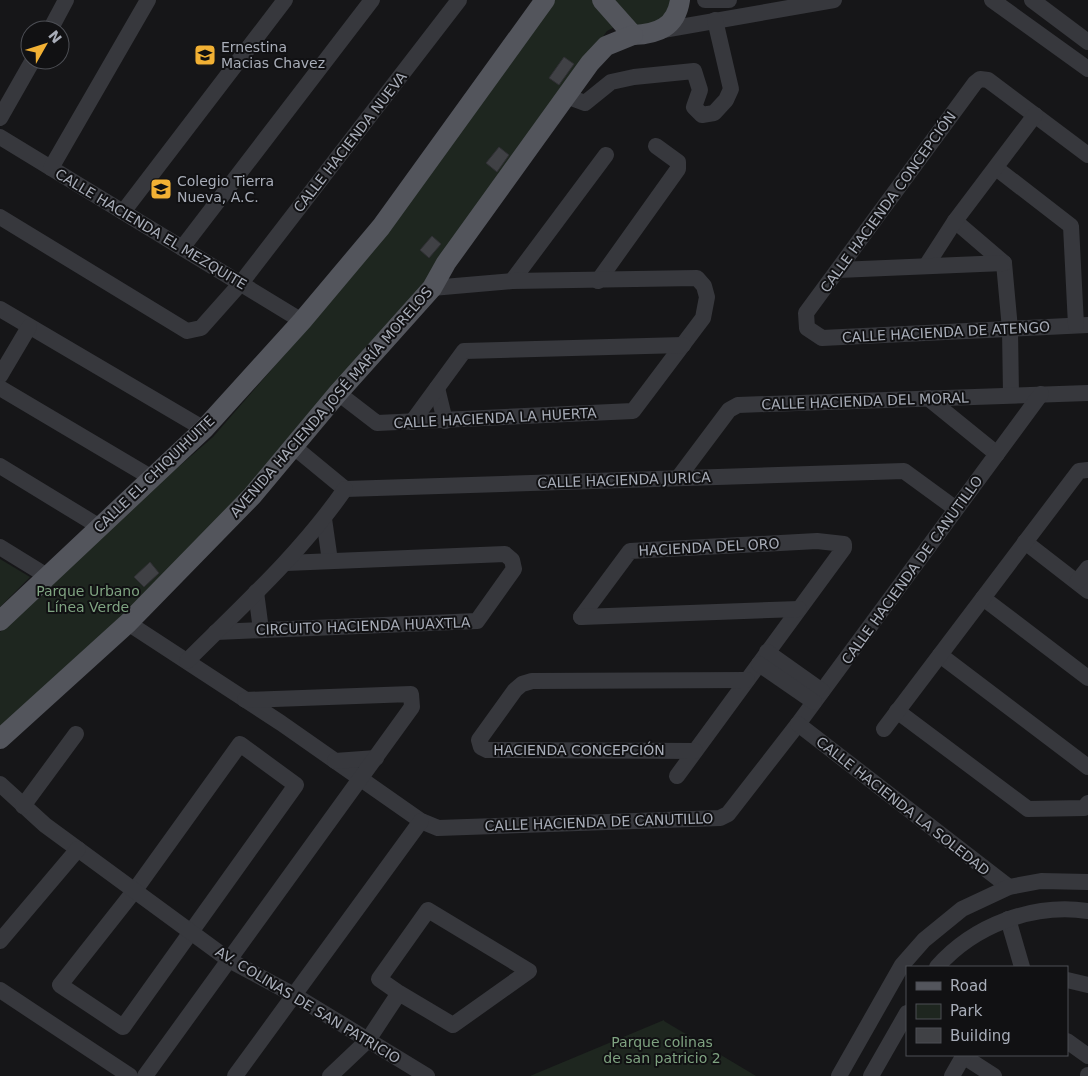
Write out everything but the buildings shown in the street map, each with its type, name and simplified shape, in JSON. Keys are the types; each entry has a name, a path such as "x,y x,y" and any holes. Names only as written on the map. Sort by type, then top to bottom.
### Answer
{"main road":[{"path":"302,321 381,228 545,0"},
{"path":"663,30 676,14 680,0"},
{"path":"614,5 633,35"},
{"name":"AVENIDA HACIENDA JOSÉ MARÍA MORELOS","path":"606,46 614,5"},
{"name":"AVENIDA HACIENDA JOSÉ MARÍA MORELOS","path":"0,739 128,623 252,496 338,394 432,288 446,263 590,63 606,46 633,35 653,34 663,30"},
{"name":"CALLE EL CHIQUIHUITE","path":"0,621 204,429 302,321"}],"street":[{"path":"55,20 66,0"},
{"path":"51,168 148,0"},
{"path":"123,212 285,0"},
{"path":"182,248 372,0"},
{"name":"CALLE HACIENDA NUEVA","path":"0,217 187,331 201,328 241,284 459,0"},
{"path":"705,0 729,0"},
{"path":"663,30 834,0"},
{"path":"992,0 1088,69"},
{"path":"1032,0 1088,42"},
{"path":"566,96 585,103 611,82 634,77 694,70 700,90 694,107 702,115 714,113 726,100 731,89 715,20"},
{"path":"1060,49 1088,57"},
{"path":"0,118 27,70"},
{"name":"CALLE HACIENDA CONCEPCIÓN","path":"807,328 806,313 975,83 980,79 988,80 1035,115"},
{"path":"926,266 956,221 1035,115 1088,155"},
{"name":"CALLE HACIENDA EL MEZQUITE","path":"0,137 302,321"},
{"path":"598,281 678,169 678,162 656,146"},
{"path":"512,282 606,155"},
{"path":"996,168 1071,226 1082,325"},
{"path":"956,221 1004,263 1010,329 1011,395"},
{"path":"446,263 450,274 462,284"},
{"path":"838,270 1004,263"},
{"path":"412,422 464,351 683,345 703,318 706,307 704,286 698,278 512,282 462,284 432,288"},
{"path":"0,309 204,429"},
{"name":"CALLE HACIENDA DE ATENGO","path":"807,328 822,338 1082,325"},
{"path":"0,376 30,327"},
{"name":"CALLE HACIENDA LA HUERTA","path":"338,394 377,424 632,411 683,345"},
{"path":"0,388 152,478"},
{"path":"437,388 445,421"},
{"name":"CALLE HACIENDA DEL MORAL","path":"678,478 729,410 738,405 1088,392"},
{"name":"CALLE HACIENDA DE CANUTILLO","path":"128,623 280,723 422,821 438,828 720,818 728,814 798,724 1041,394"},
{"path":"928,398 997,454"},
{"path":"187,662 286,563 324,519 345,489 294,447"},
{"path":"0,466 100,527"},
{"path":"884,729 1079,471 1088,470"},
{"name":"CALLE HACIENDA JURICA","path":"345,489 904,471 956,509"},
{"path":"324,519 330,561"},
{"path":"817,541 829,567"},
{"name":"HACIENDA DEL ORO","path":"817,541 844,544 844,548 798,609 581,617 630,551 817,541"},
{"path":"1025,542 1083,587 1088,568"},
{"path":"0,547 47,576"},
{"name":"CIRCUITO HACIENDA HUAXTLA","path":"216,632 477,621 514,569 512,560 505,554 286,563"},
{"path":"256,592 260,630"},
{"path":"983,598 1088,678"},
{"path":"677,776 798,609"},
{"path":"768,610 777,638"},
{"path":"940,655 1088,767"},
{"path":"763,658 818,697"},
{"path":"728,706 717,682 747,680"},
{"name":"HACIENDA CONCEPCIÓN","path":"696,751 487,750 481,747 479,740 515,690 522,684 532,681 717,682"},
{"path":"145,1076 412,707 411,694 245,700"},
{"path":"280,723 286,698"},
{"path":"897,711 1028,809 1084,808 1088,803"},
{"name":"CALLE HACIENDA LA SOLEDAD","path":"798,724 1008,887"},
{"path":"23,806 76,734"},
{"path":"240,744 296,785 123,1027 60,985 134,890 240,744"},
{"path":"335,761 376,758"},
{"name":"AV. COLINAS DE SAN PATRICIO","path":"0,784 45,825 229,960 294,995 427,1076"},
{"path":"235,1076 422,821"},
{"path":"0,942 78,849"},
{"path":"839,1076 902,965 924,940 962,909 1008,887 1041,881 1088,882"},
{"path":"938,966 969,939 1008,919 1033,911 1068,908 1088,911"},
{"path":"428,910 529,971 453,1025 398,993 379,979 428,910"},
{"path":"1008,919 1022,966"},
{"path":"1068,980 1088,985"},
{"path":"0,990 130,1076"},
{"path":"330,1076 368,1040 398,993"},
{"path":"871,1076 906,1015"},
{"path":"1068,1042 1088,1056"},
{"path":"952,1076 962,1056"},
{"path":"964,1056 994,1076"}],"green space":[{"name":"Parque Urbano Línea Verde","path":"552,0 681,0 657,33 626,21 607,31 422,286 269,466 123,618 0,731 0,632 104,531 213,437 286,353"},
{"path":"0,559 30,577 0,607"},
{"name":"Parque colinas de san patricio 2","path":"664,1020 756,1076 530,1076"}],"place":[{"name":"Ernestina Macias Chavez","path":"205,55"},
{"name":"Colegio Tierra Nueva, A.C.","path":"161,189"}]}
